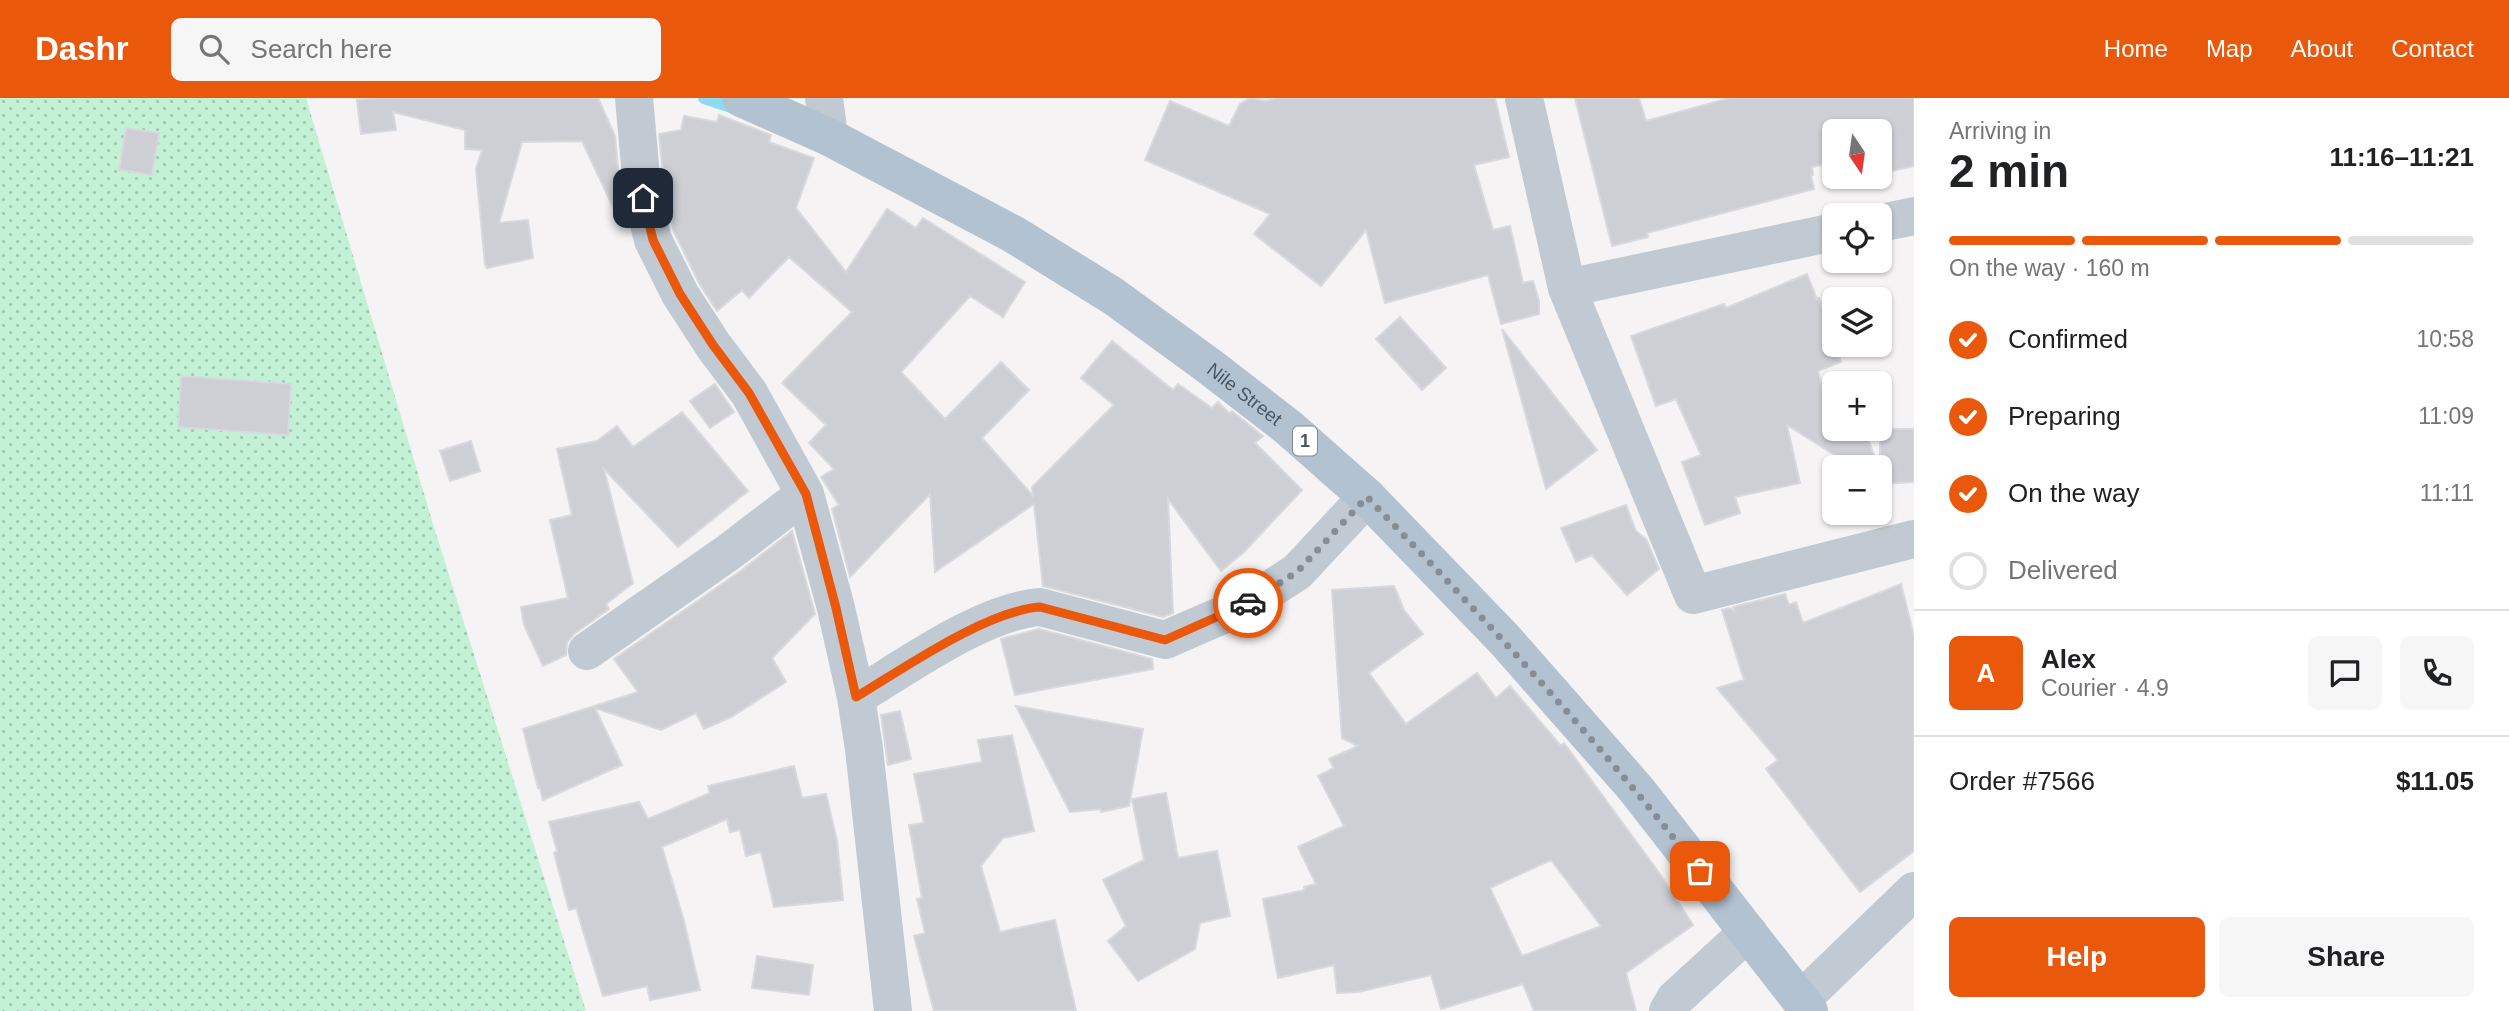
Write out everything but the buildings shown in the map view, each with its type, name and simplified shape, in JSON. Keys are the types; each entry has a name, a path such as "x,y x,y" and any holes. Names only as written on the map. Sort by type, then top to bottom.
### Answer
{"main road":[{"name":"Nile Street","path":"741,98 829,137 1013,234 1113,296 1289,428 1367,497 1504,639 1636,789 1805,1006"}],"street":[{"path":"634,98 643,198 653,240 680,294 749,393 806,494 856,697 893,1011"},
{"path":"824,98 829,137"},
{"path":"1524,98 1567,288 1693,595 1914,539"},
{"path":"1892,221 1914,216"},
{"path":"1567,288 1822,235"},
{"path":"587,651 729,552 806,494"},
{"path":"856,697 956,638 1022,608 1040,607 1165,640 1246,605 1297,572 1367,497"},
{"path":"1805,1006 1914,891"},
{"path":"1668,1011 1675,999 1748,932"}],"green space":[{"path":"0,98 306,98 433,524 586,1011 0,1011"}],"waterway":[{"path":"704,98 737,109"}],"way so far":[{"path":"1248,603 1297,572 1367,497 1504,639 1636,789 1700,871"}],"route":[{"path":"643,198 653,240 680,294 749,393 806,494 856,697 956,638 1022,608 1040,607 1165,640 1248,603"}]}
